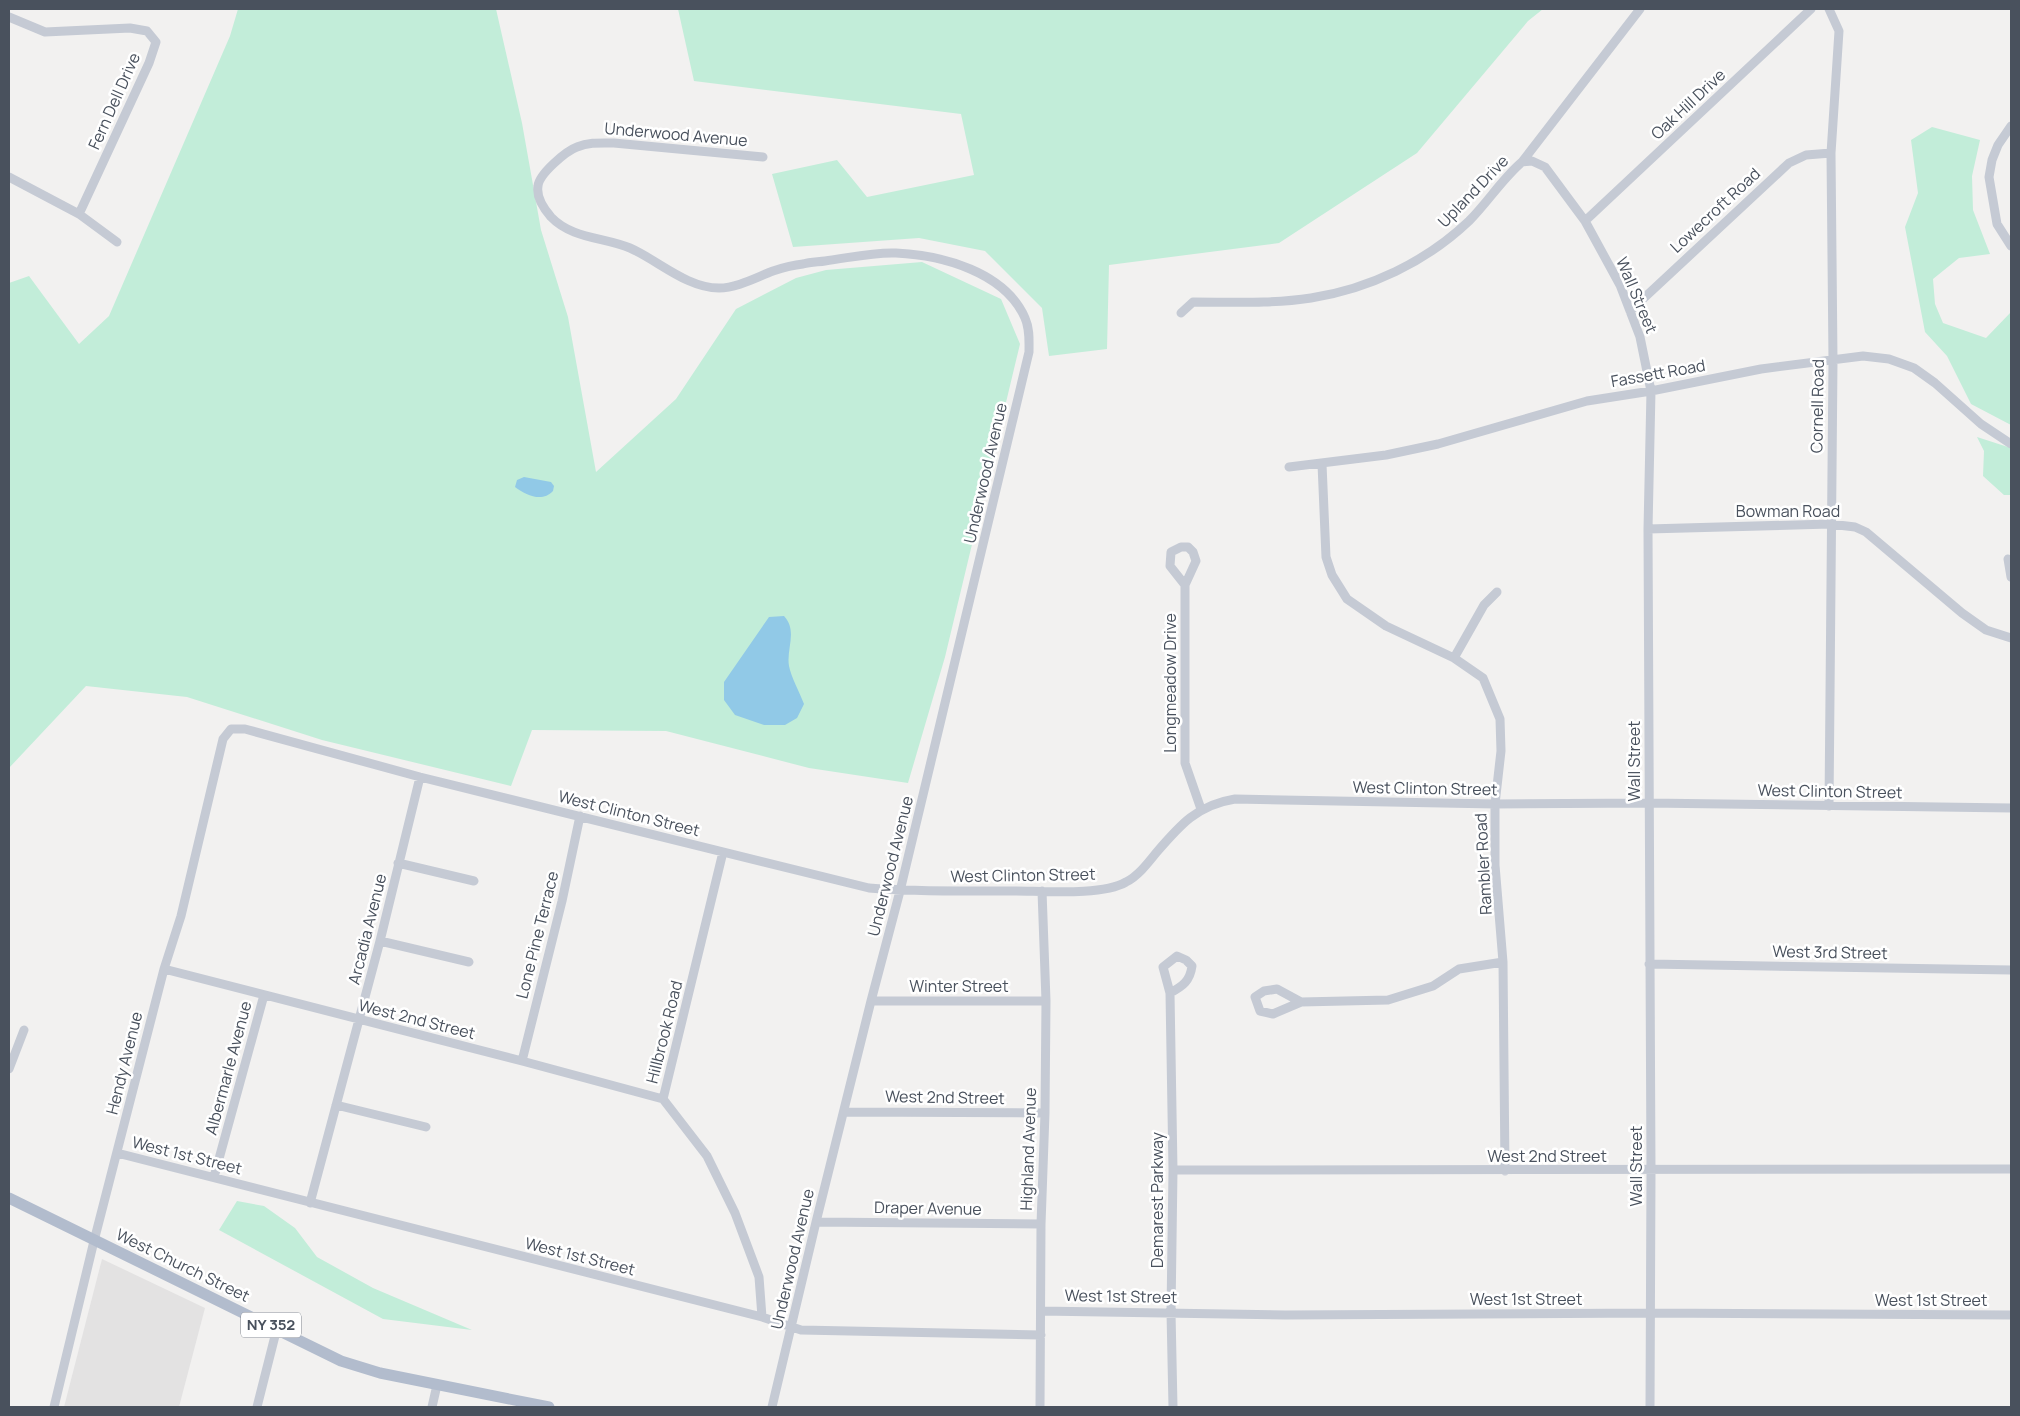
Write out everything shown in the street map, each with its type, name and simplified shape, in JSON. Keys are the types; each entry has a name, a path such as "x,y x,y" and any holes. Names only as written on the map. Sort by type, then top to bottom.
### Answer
{"main road":[{"name":"West Church Street","path":"9,1198 341,1361 380,1374 549,1407"}],"street":[{"name":"Upland Drive","path":"1181,313 1193,302 1282,301 1311,298 1368,284 1396,272 1439,246 1469,221 1507,174 1522,162 1640,9"},
{"name":"Oak Hill Drive","path":"1585,221 1811,9"},
{"name":"Cornell Road","path":"1828,9 1839,31 1831,153 1833,360 1830,524 1829,806"},
{"name":"Fern Dell Drive","path":"9,17 45,32 130,28 146,31 156,42 149,63 79,214"},
{"path":"2011,126 1998,145 1992,160 1989,177 1997,224 2011,246"},
{"name":"Underwood Avenue","path":"763,157 614,143 590,143 574,148 554,164 543,176 538,186 540,202 556,222 574,233 630,248 690,281 703,286 720,288 739,284 776,270 803,263 872,254 896,253 923,256 946,262 980,274 1001,287 1013,299 1025,318 1029,336 1029,352 900,891 816,1222 772,1407"},
{"name":"Lowecroft Road","path":"1630,311 1789,163 1806,155 1831,153"},
{"name":"Wall Street","path":"1522,162 1532,161 1545,166 1585,221 1620,285 1640,337 1650,391 1648,529 1651,1171 1650,1407"},
{"path":"9,177 79,214 117,242"},
{"name":"Fassett Road","path":"1289,467 1386,455 1438,444 1587,401 1761,370 1863,356 1889,359 1914,368 1936,382 1981,424 2011,444"},
{"name":"Rambler Road","path":"1322,464 1326,557 1332,575 1347,600 1386,626 1454,658 1483,678 1500,719 1501,751 1495,804 1495,865 1503,962 1505,1171"},
{"name":"Bowman Road","path":"1648,529 1830,524 1855,527 1866,532 1962,613 1986,630 2011,638"},
{"path":"2008,559 2011,577"},
{"name":"Longmeadow Drive","path":"1185,585 1185,763 1201,809"},
{"path":"1454,658 1484,605 1497,592"},
{"name":"West Clinton Street","path":"232,729 245,729 420,777 870,888 900,891 1101,890 1127,882 1146,865 1173,833 1201,809 1217,802 1235,799 1495,804 2011,808"},
{"name":"Hendy Avenue","path":"54,1407 94,1241 164,969 181,916 223,739 232,729"},
{"name":"Arcadia Avenue","path":"310,1203 380,941 420,777"},
{"name":"Lone Pine Terrace","path":"522,1061 562,901 580,816"},
{"name":"Hillbrook Road","path":"723,852 663,1099 707,1156 735,1213 759,1277 762,1317"},
{"path":"398,863 474,881"},
{"name":"Highland Avenue","path":"1040,1407 1041,1224 1045,1113 1046,1001 1042,891"},
{"path":"380,941 469,962"},
{"path":"1301,1002 1388,1000 1433,986 1459,969 1503,962"},
{"name":"West 3rd Street","path":"1649,964 2011,970"},
{"name":"West 2nd Street","path":"164,969 663,1099"},
{"name":"Demarest Parkway","path":"1170,993 1173,1170 1171,1312 1173,1407"},
{"name":"Albermarle Avenue","path":"214,1177 264,995"},
{"name":"Winter Street","path":"871,1001 1046,1001"},
{"path":"9,1069 24,1030"},
{"path":"336,1105 426,1128"},
{"name":"West 2nd Street","path":"844,1112 1045,1113"},
{"name":"West 1st Street","path":"117,1153 762,1317 801,1330 1041,1335"},
{"name":"West 2nd Street","path":"1173,1170 1651,1171 2011,1169"},
{"name":"Draper Avenue","path":"816,1222 1041,1224"},
{"name":"West 1st Street","path":"1041,1310 1285,1314 1650,1313 2011,1316"},
{"path":"257,1407 277,1328"},
{"path":"432,1407 438,1385"}],"shaded area":[{"path":"102,1259 205,1308 179,1407 64,1407"}],"green space":[{"path":"238,9 496,9 522,123 541,230 568,317 596,472 676,399 736,309 796,278 826,270 922,262 1001,299 1020,344 945,657 908,783 809,768 666,731 532,730 511,786 322,740 187,697 86,686 9,768 9,283 29,276 79,344 109,316 230,36"},
{"path":"678,9 1543,9 1528,21 1417,153 1279,243 1109,265 1107,349 1049,356 1042,308 985,251 919,238 793,247 772,174 837,160 867,197 974,175 961,114 694,81"},
{"path":"1932,127 1980,140 1972,176 1973,210 1990,254 1959,258 1933,279 1935,304 1943,323 1986,338 2011,312 2011,425 1971,404 1947,356 1925,332 1905,227 1918,193 1911,140"},
{"path":"1977,437 2011,448 2011,495 2004,495 1983,476 1984,451"},
{"path":"237,1201 264,1206 295,1228 317,1257 373,1288 472,1330 383,1319 219,1230"}],"water":[{"path":"524,477 551,482 554,486 553,491 544,497 524,493 515,487 517,480"},
{"path":"784,616 788,622 791,634 789,666 804,704 797,718 785,725 764,725 735,715 724,700 724,682 769,617"}]}
